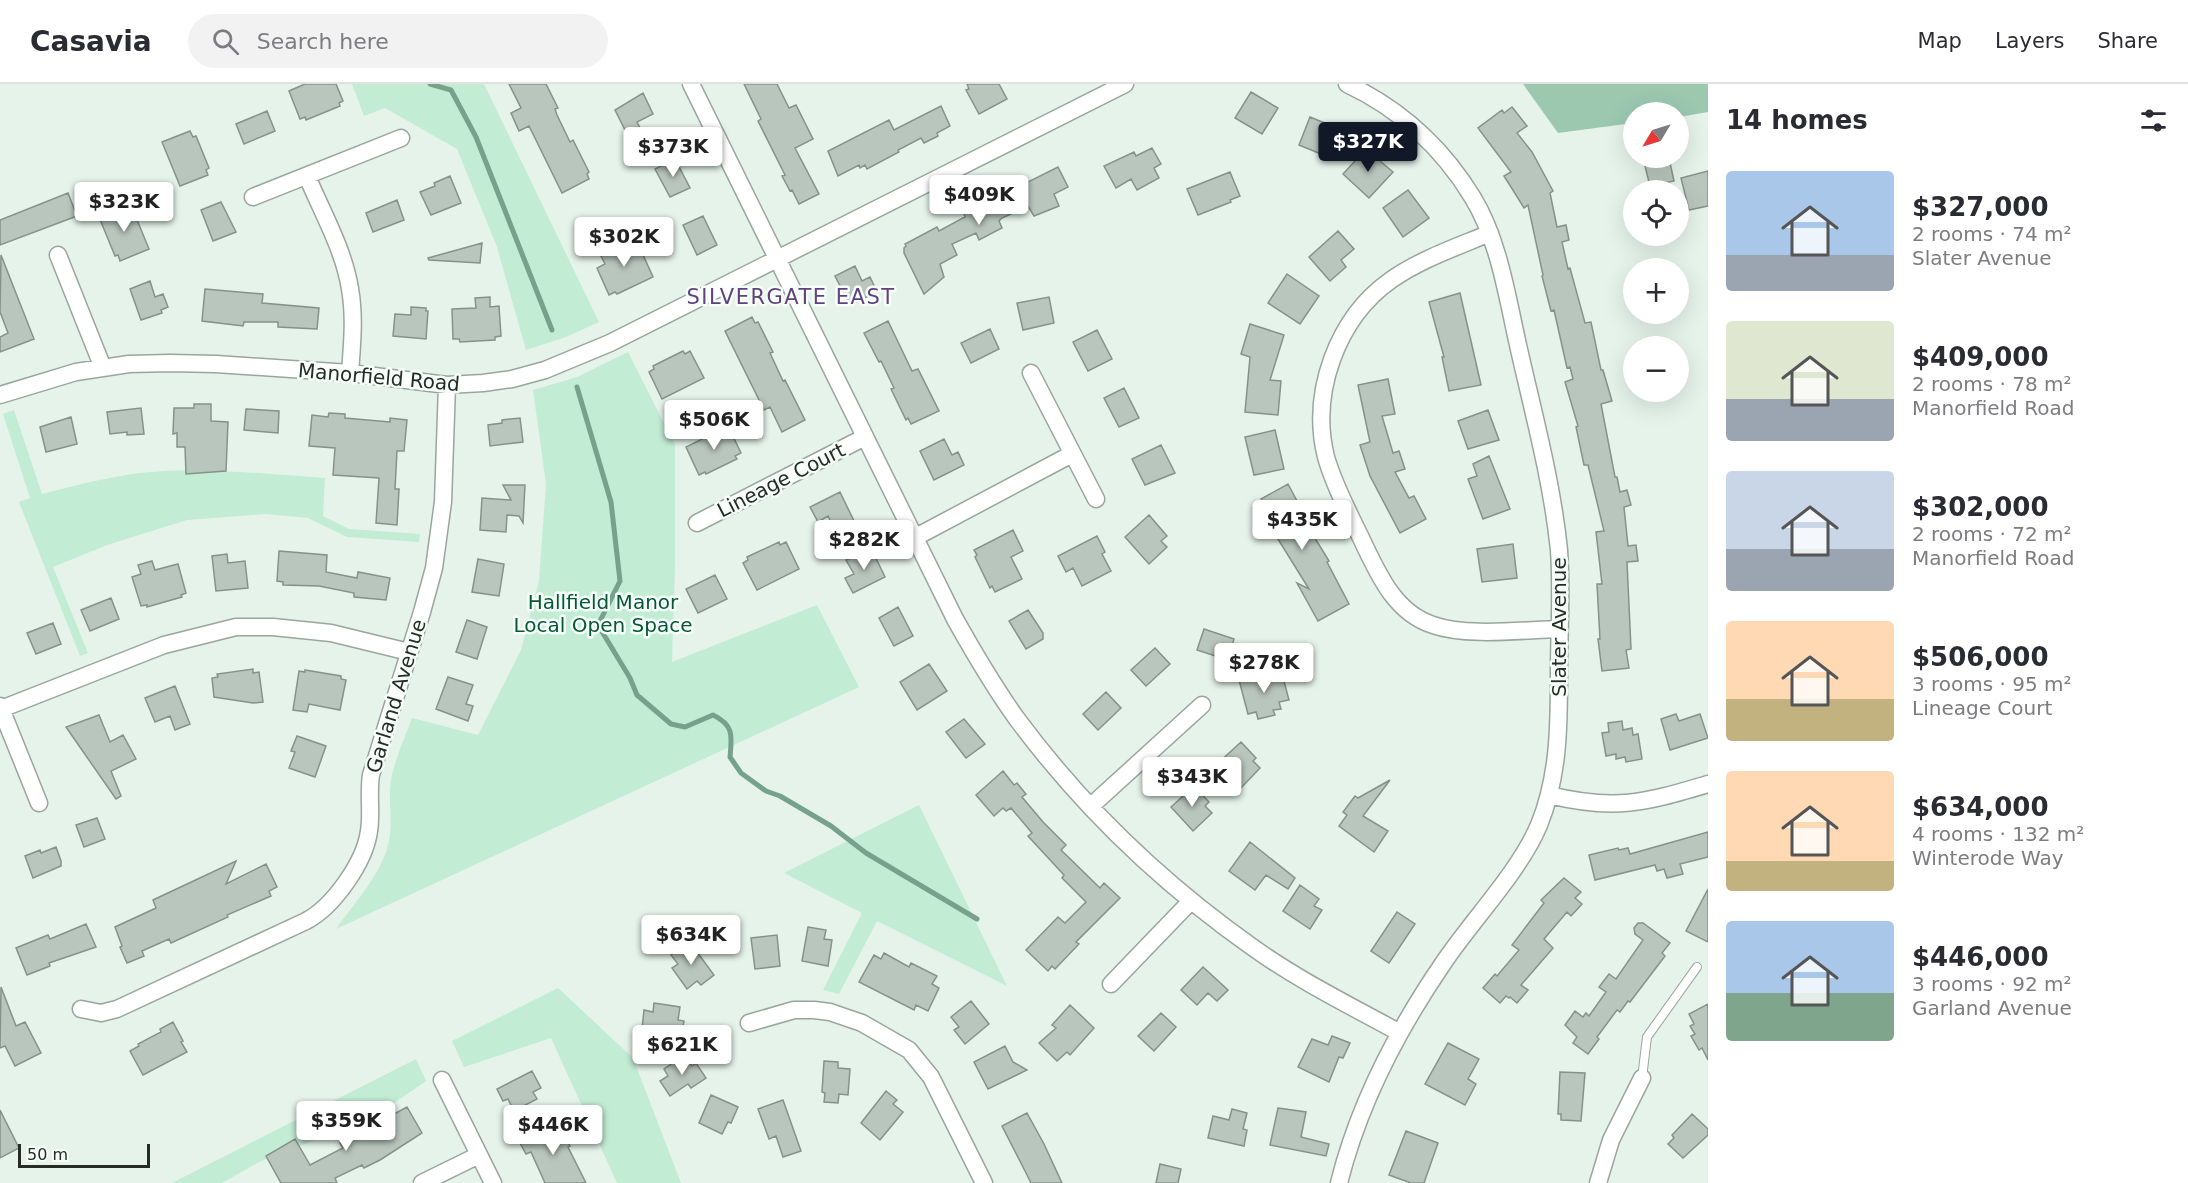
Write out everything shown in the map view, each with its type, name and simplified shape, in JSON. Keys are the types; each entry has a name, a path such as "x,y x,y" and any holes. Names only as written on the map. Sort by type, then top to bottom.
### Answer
{"street":[{"path":"691,84 955,619 982,666 1048,759 1143,859 1190,902 1295,975 1400,1033"},
{"name":"Manorfield Road","path":"0,394 76,372 129,364 204,364 350,373 447,385 512,379 545,370 577,359 1125,84"},
{"name":"Slater Avenue","path":"1339,1183 1348,1150 1380,1069 1400,1033 1444,962 1520,858 1538,826 1549,795 1559,743 1559,552 1548,479 1490,233 1474,199 1455,171 1426,137 1386,105 1347,84"},
{"path":"253,197 401,138"},
{"path":"307,176 346,268 353,317 350,373"},
{"path":"1490,233 1431,258 1393,278 1374,295 1354,319 1335,351 1324,386 1322,412 1326,454 1339,492 1380,577 1408,611 1433,625 1451,630 1559,629"},
{"path":"58,255 103,368"},
{"path":"1031,373 1096,499"},
{"name":"Garland Avenue","path":"81,1009 101,1013 117,1009 319,915 331,903 357,862 369,832 371,775 431,579 439,537 443,502 447,385"},
{"name":"Lineage Court","path":"697,523 865,437"},
{"path":"914,538 1072,454"},
{"path":"39,802 0,707 164,645 236,627 273,627 332,633 409,652"},
{"path":"1091,806 1202,705"},
{"path":"1549,795 1578,802 1626,804 1652,801 1708,784"},
{"path":"1111,984 1190,902"},
{"path":"749,1023 794,1010 830,1012 862,1023 909,1050 931,1077 984,1183"},
{"path":"1598,1183 1611,1140 1642,1078"},
{"path":"442,1080 493,1183"},
{"path":"422,1183 479,1155"}],"lane":[{"path":"1642,1078 1647,1037 1697,967"}],"green space":[{"path":"352,84 484,84 599,322 566,337 526,350 497,247 457,149 385,108 364,116"},
{"path":"1523,84 1708,84 1708,112 1689,115 1689,102 1623,102 1623,124 1558,133"},
{"name":"Hallfield Manor Local Open Space","path":"628,352 675,445 672,662 817,605 859,687 336,929 370,882 386,852 391,828 391,779 412,718 478,735 521,650 539,581 546,484 533,390 577,377"},
{"path":"14,410 42,494 117,477 164,471 225,471 325,478 323,516 349,529 420,534 419,542 347,537 308,518 266,514 187,520 107,545 53,567 88,653 80,656 19,502 30,498 3,414"},
{"path":"919,805 1007,986 877,921 839,994 823,990 862,913 784,873"},
{"path":"558,988 633,1058 681,1183 617,1183 551,1038 464,1067 452,1041"},
{"path":"416,1059 426,1081 374,1117 259,1162 222,1183 172,1183"}],"building":[{"path":"305,84 336,84 343,101 339,103 340,106 306,120 305,117 300,119 289,91"},
{"path":"509,84 546,84 558,108 555,109 557,115 570,142 573,140 589,172 587,174 589,179 562,193 529,126 519,131 511,113 521,108"},
{"path":"744,84 777,84 789,108 796,105 813,139 795,148 819,194 799,204 792,190 790,191"},
{"path":"967,84 999,84 1007,99 979,114 966,90 969,89"},
{"path":"1251,92 1278,108 1262,134 1235,118"},
{"path":"643,93 653,114 637,122 642,132 629,138 615,110"},
{"path":"941,106 950,126 937,133 938,136 924,143 921,138 867,169 865,165 860,168 859,165 838,176 828,151 889,120 894,130"},
{"path":"1512,107 1527,126 1517,133 1532,152 1553,191 1550,193 1557,227 1566,225 1569,240 1562,242 1568,269 1570,268 1585,323 1591,322 1601,370 1603,370 1612,401 1601,404 1615,477 1617,477 1620,492 1627,490 1631,505 1624,507 1628,546 1636,545 1638,561 1627,562 1631,649 1626,650 1629,668 1602,671 1598,639 1600,639 1597,584 1602,584 1596,532 1604,531 1588,465 1584,465 1576,427 1578,426 1565,382 1573,379 1570,367 1567,368 1554,310 1551,311 1528,205 1524,208 1504,176 1511,172 1478,128 1502,110 1504,113"},
{"path":"267,111 275,131 244,144 236,124"},
{"path":"1310,117 1339,129 1327,159 1299,145"},
{"path":"190,131 193,137 196,136 209,168 206,170 208,175 180,186 162,142"},
{"path":"1152,148 1161,164 1154,168 1159,178 1137,190 1131,179 1116,188 1104,166 1134,152 1136,156"},
{"path":"1366,149 1393,172 1369,198 1343,174"},
{"path":"675,159 690,188 670,197 655,169"},
{"path":"1058,167 1068,187 1054,194 1059,206 1034,216 1028,206 1002,218 999,221 1002,228 979,240 976,233 952,244 957,255 940,264 944,277 924,294 904,253 905,244 937,227 939,231 965,217 964,214"},
{"path":"1646,168 1671,168 1674,180 1648,180"},
{"path":"1708,171 1708,206 1689,210 1689,180 1682,180 1681,178"},
{"path":"1230,172 1240,196 1198,215 1187,189"},
{"path":"450,176 461,203 431,215 420,192"},
{"path":"1408,190 1429,218 1403,237 1383,208"},
{"path":"68,193 77,216 0,245 0,220"},
{"path":"397,200 404,220 373,232 366,213"},
{"path":"221,202 236,232 213,241 201,210"},
{"path":"131,205 149,249 120,261 118,255 115,256 99,217"},
{"path":"703,216 717,245 697,255 683,225"},
{"path":"1338,231 1354,249 1341,260 1346,267 1330,281 1309,257"},
{"path":"627,241 631,250 639,246 653,277 617,294 615,292 609,295 597,268 605,264 600,254"},
{"path":"482,243 480,263 429,260 428,258"},
{"path":"1,255 34,339 0,352 0,337 8,333 0,312"},
{"path":"855,266 862,281 870,277 877,292 850,305 835,276"},
{"path":"1287,274 1319,296 1300,324 1268,303"},
{"path":"150,281 155,297 163,294 168,307 161,310 162,313 141,320 130,289"},
{"path":"205,289 263,294 262,303 319,308 317,329 278,327 278,322 244,322 243,326 202,321"},
{"path":"1460,293 1481,385 1449,391 1442,357 1444,357 1429,302"},
{"path":"490,297 490,307 499,306 501,336 495,337 495,340 460,342 459,339 453,339 452,309 476,308 475,298"},
{"path":"1049,297 1054,323 1023,330 1017,303"},
{"path":"411,307 426,308 428,311 426,339 393,336 395,314 411,315"},
{"path":"752,317 755,323 758,322 773,352 770,353 783,381 785,380 805,420 782,432 770,407 764,410 725,331"},
{"path":"888,321 912,371 918,369 939,411 911,424 908,418 906,420 881,361 879,362 864,333"},
{"path":"1250,324 1284,335 1270,380 1281,381 1278,415 1245,412 1250,357 1241,354"},
{"path":"990,329 999,349 971,363 961,343"},
{"path":"1097,330 1112,359 1088,371 1073,342"},
{"path":"683,351 685,354 690,351 704,378 662,399 649,372 654,369 653,366"},
{"path":"1388,379 1395,414 1382,416 1393,453 1399,451 1405,469 1395,472 1409,498 1414,496 1426,519 1400,533 1370,476 1360,445 1370,442 1358,385"},
{"path":"1124,388 1139,418 1119,427 1104,398"},
{"path":"194,404 211,404 211,421 228,422 226,471 186,474 185,447 177,447 177,433 173,434 174,408 194,408"},
{"path":"141,408 144,434 127,435 127,432 110,434 107,412"},
{"path":"246,409 279,411 278,433 244,430"},
{"path":"1488,410 1499,440 1468,449 1458,421"},
{"path":"329,413 345,414 345,418 390,422 390,418 407,420 404,451 397,451 395,489 399,489 397,525 376,523 379,478 333,475 335,448 309,446 312,415 328,417"},
{"path":"71,417 77,444 46,452 40,427"},
{"path":"520,418 523,442 490,446 488,425 502,423 502,420"},
{"path":"728,426 741,453 735,456 737,459 699,475 686,447"},
{"path":"1275,430 1284,469 1254,475 1245,437"},
{"path":"944,439 952,455 958,452 964,465 934,480 920,451"},
{"path":"1161,445 1175,473 1145,485 1132,459"},
{"path":"1489,456 1510,509 1483,519 1468,479 1477,476 1473,464"},
{"path":"1288,484 1305,516 1302,517 1329,561 1327,562 1349,604 1318,621 1297,583 1309,589 1273,531 1267,534 1253,508 1263,503 1261,499"},
{"path":"503,485 525,485 523,523 519,516 507,515 506,532 480,530 482,498 511,500"},
{"path":"840,492 854,521 835,531 828,516 818,522 810,507"},
{"path":"1149,515 1167,536 1161,541 1167,547 1149,564 1125,537"},
{"path":"1013,530 1023,551 1011,557 1022,579 995,592 992,586 990,588 974,550"},
{"path":"1097,536 1105,552 1102,554 1111,571 1082,586 1073,568 1066,572 1058,556"},
{"path":"779,542 780,545 786,542 799,569 757,590 743,563 748,560 747,557"},
{"path":"1513,544 1517,578 1482,582 1477,549"},
{"path":"871,548 885,577 853,593 845,578 854,574 846,560"},
{"path":"279,551 327,555 326,572 357,578 358,572 390,578 386,600 354,597 354,593 319,586 283,585 283,582 277,581"},
{"path":"227,554 228,563 245,561 248,588 216,591 212,556"},
{"path":"478,559 504,564 499,596 472,592"},
{"path":"152,561 155,570 178,564 186,593 181,595 182,597 147,607 147,605 141,606 132,577 141,574 138,565"},
{"path":"715,575 727,599 698,613 686,589"},
{"path":"111,598 119,619 90,631 81,610"},
{"path":"898,607 913,636 894,646 879,618"},
{"path":"1028,610 1043,633 1043,639 1026,649 1009,621"},
{"path":"467,620 487,627 477,659 456,652"},
{"path":"53,623 61,644 36,654 27,633"},
{"path":"1204,629 1234,639 1228,660 1197,650"},
{"path":"1155,648 1170,664 1146,686 1131,670"},
{"path":"929,664 947,691 917,710 900,682"},
{"path":"253,669 253,673 259,672 263,702 253,703 214,697 212,678 218,677 217,674"},
{"path":"305,670 341,676 341,679 346,680 340,710 309,704 307,712 293,710 299,671 305,672"},
{"path":"1264,673 1266,678 1282,674 1289,700 1279,702 1281,709 1273,710 1275,715 1258,719 1256,712 1248,714 1239,680"},
{"path":"448,677 473,685 466,704 473,706 468,721 436,709"},
{"path":"175,686 190,724 175,730 170,716 155,722 145,698"},
{"path":"1106,692 1121,708 1098,730 1083,714"},
{"path":"1676,714 1679,721 1700,714 1708,738 1670,750 1661,719"},
{"path":"99,715 110,742 123,735 136,759 111,771 121,796 116,799 66,727"},
{"path":"964,719 985,744 966,758 946,732"},
{"path":"1622,721 1623,730 1632,728 1633,735 1638,734 1642,759 1626,762 1625,757 1616,759 1616,754 1606,756 1602,733 1609,732 1608,723"},
{"path":"297,736 326,746 315,777 289,768 295,752 291,751"},
{"path":"1241,742 1256,758 1253,761 1260,768 1240,789 1217,764"},
{"path":"1003,771 1014,785 1017,783 1026,794 1022,797 1066,845 1061,850 1100,888 1104,883 1120,898 1076,942 1079,944 1055,969 1052,966 1048,971 1026,950 1058,917 1065,923 1086,902 1062,878 1064,875 1028,836 1032,833 1011,808 1006,811 1003,808 994,816 976,795"},
{"path":"1390,780 1363,816 1388,831 1374,852 1339,826 1347,815 1343,812 1355,796 1358,798"},
{"path":"1194,786 1209,802 1205,806 1212,813 1193,831 1171,807"},
{"path":"97,818 105,839 84,847 76,825"},
{"path":"1708,832 1708,857 1680,864 1683,874 1667,878 1664,869 1657,871 1655,865 1595,880 1589,855 1618,848 1619,850 1628,848 1630,854"},
{"path":"1250,842 1295,878 1288,889 1266,875 1255,890 1229,871"},
{"path":"56,847 61,866 33,878 25,856"},
{"path":"236,861 226,884 266,864 277,887 269,891 271,896 171,943 169,939 142,951 144,956 127,963 115,927 156,908 153,900"},
{"path":"1564,878 1581,892 1575,898 1582,904 1571,916 1567,912 1544,939 1553,948 1521,985 1528,990 1517,1003 1506,996 1500,1003 1483,988 1495,974 1497,976 1519,950 1512,945 1544,903 1541,900"},
{"path":"1300,885 1319,899 1314,906 1322,910 1310,929 1283,911"},
{"path":"1708,889 1708,942 1686,931"},
{"path":"1397,912 1415,924 1389,963 1371,951"},
{"path":"1638,923 1643,923 1670,943 1662,953 1665,956 1630,1002 1628,1001 1620,1012 1617,1010 1597,1037 1599,1039 1588,1054 1573,1043 1577,1037 1565,1025 1575,1011 1583,1017 1586,1013 1589,1016 1606,992 1599,987 1609,974 1616,979 1643,940 1635,934 1634,928"},
{"path":"86,924 96,947 49,963 50,966 27,975 16,948 48,935 50,939"},
{"path":"808,927 826,930 824,939 832,940 828,966 802,961"},
{"path":"777,935 780,966 755,969 751,938"},
{"path":"689,941 714,975 701,985 697,981 687,989 672,968 678,964 671,955"},
{"path":"884,953 909,967 911,963 937,976 932,984 939,988 928,1011 916,1005 914,1010 859,982 874,955 881,959"},
{"path":"1203,967 1228,990 1217,1001 1208,993 1197,1005 1181,990"},
{"path":"1,987 16,1026 25,1022 41,1053 15,1066 5,1046 0,1048"},
{"path":"971,1001 989,1024 965,1044 954,1030 959,1027 951,1017"},
{"path":"654,1003 680,1007 678,1020 684,1021 681,1038 642,1029 644,1010 653,1012"},
{"path":"1708,1004 1708,1060 1702,1048 1699,1050 1691,1036 1695,1034 1690,1026 1694,1024 1689,1014"},
{"path":"1070,1005 1094,1028 1070,1055 1067,1052 1057,1061 1039,1043 1056,1028 1052,1025"},
{"path":"1161,1013 1176,1027 1154,1051 1138,1036"},
{"path":"173,1022 187,1052 143,1075 130,1051"},
{"path":"1332,1036 1350,1043 1343,1058 1339,1057 1329,1082 1298,1067 1312,1039 1328,1045"},
{"path":"1448,1043 1479,1059 1468,1079 1476,1084 1465,1105 1425,1084"},
{"path":"1005,1046 1013,1062 1027,1070 988,1089 974,1062"},
{"path":"685,1055 692,1066 696,1063 706,1078 691,1088 688,1084 670,1096 660,1081 668,1076 664,1069"},
{"path":"824,1061 838,1062 838,1068 850,1069 848,1095 839,1094 838,1103 824,1102 825,1093 822,1092"},
{"path":"532,1071 541,1088 533,1092 537,1099 514,1111 508,1099 503,1101 497,1089"},
{"path":"1560,1072 1585,1073 1581,1121 1561,1120 1561,1114 1558,1114"},
{"path":"886,1091 897,1100 893,1104 903,1112 880,1140 861,1123"},
{"path":"711,1095 738,1107 731,1123 728,1122 722,1134 699,1123"},
{"path":"783,1100 801,1151 783,1157 776,1136 769,1139 758,1109"},
{"path":"407,1107 422,1133 380,1160 364,1168 362,1165 335,1178 337,1183 281,1183 266,1156 295,1139 310,1165 343,1148 340,1143"},
{"path":"1278,1108 1306,1112 1301,1137 1329,1144 1326,1156 1270,1145"},
{"path":"1232,1109 1247,1113 1243,1129 1247,1130 1244,1146 1208,1138 1213,1116 1229,1120"},
{"path":"0,1110 19,1148 0,1158"},
{"path":"1027,1113 1062,1183 1031,1183 1002,1126"},
{"path":"1692,1114 1708,1129 1708,1135 1683,1158 1668,1144 1674,1138 1672,1135"},
{"path":"558,1123 586,1183 545,1183 531,1152 526,1154 519,1141"},
{"path":"1406,1131 1438,1143 1424,1183 1411,1183 1389,1175"},
{"path":"1160,1164 1181,1169 1178,1183 1156,1183"}],"waterway":[{"path":"430,84 451,90 476,137 552,330"},
{"path":"577,387 611,502 620,581 598,625 630,678 637,695 671,724 685,727 713,715 720,719 730,732 730,757 741,773 766,791 780,796 831,826 866,853 977,919"}],"district":[{"name":"SILVERGATE EAST","path":"791,297"}]}
